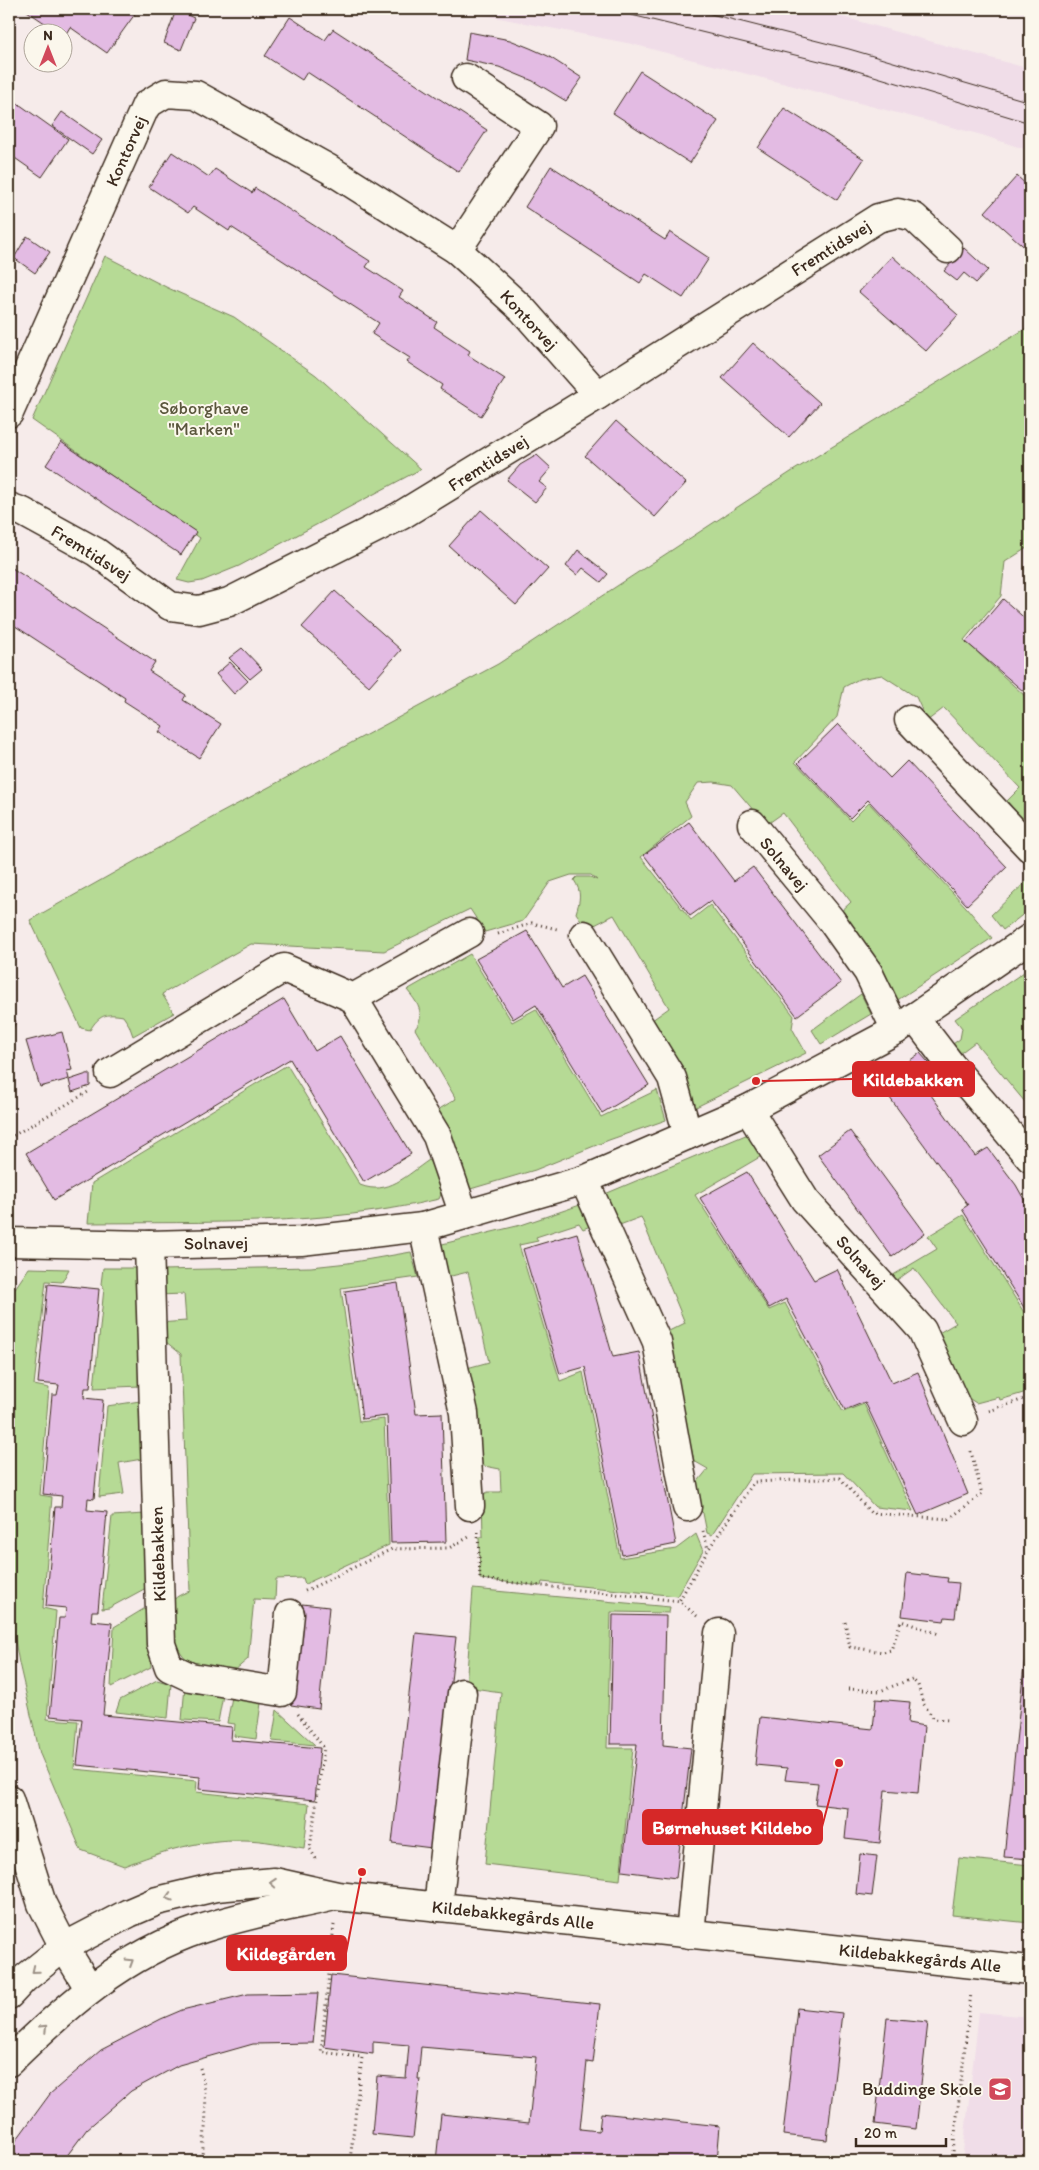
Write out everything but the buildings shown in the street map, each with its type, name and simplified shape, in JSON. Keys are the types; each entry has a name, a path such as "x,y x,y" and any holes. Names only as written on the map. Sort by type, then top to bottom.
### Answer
{"street":[{"path":"457,250 539,126 466,78"},
{"name":"Kontorvej","path":"9,413 146,105 166,93 196,95 329,169 457,250 523,310 598,395"},
{"name":"Fremtidsvej","path":"9,507 23,512 96,552 170,606 199,610 229,602 400,516 598,395 878,218 898,213 914,218 948,249"},
{"path":"909,720 1030,848"},
{"name":"Solnavej","path":"752,824 831,920 905,1023 951,1065 1030,1158"},
{"path":"354,998 469,933"},
{"path":"584,935 672,1078 688,1135"},
{"name":"Solnavej","path":"9,1242 149,1245 302,1241 423,1227 584,1180 748,1109 905,1023 1030,938"},
{"path":"110,1073 284,968 354,998 436,1136 464,1215"},
{"name":"Solnavej","path":"748,1109 805,1200 922,1330 963,1421"},
{"path":"584,1180 657,1342 686,1506"},
{"path":"423,1227 464,1413 470,1506"},
{"name":"Kildebakken","path":"149,1245 161,1644 169,1667 190,1677 282,1692"},
{"path":"282,1692 290,1614"},
{"path":"690,1934 719,1633"},
{"path":"438,1907 462,1693"},
{"path":"9,1799 42,1904 64,1947 89,1988"},
{"name":"Kildebakkegårds Alle","path":"9,1995 24,1979 64,1947 156,1901 216,1887 274,1882 336,1896 1030,1970"},
{"name":"Kildebakkegårds Alle","path":"9,2062 56,2016 89,1988 148,1951 200,1929 336,1896"}],"path":[{"path":"469,933 488,938 532,923 584,935"},
{"path":"9,1138 104,1083 110,1073"},
{"path":"679,1601 708,1550 754,1482 840,1478 871,1512 949,1519 982,1494 963,1421 1030,1396"},
{"path":"470,1506 478,1518 480,1579 679,1601 719,1633"},
{"path":"290,1614 305,1591 392,1549 449,1548 478,1532"},
{"path":"845,1622 850,1647 883,1652 891,1650 901,1621 939,1634"},
{"path":"848,1689 880,1691 912,1679 918,1685 923,1703 934,1719 949,1720"},
{"path":"282,1692 324,1748 310,1848 336,1896 321,2052 362,2057 350,2161"},
{"path":"952,2161 974,1964"},
{"path":"200,2068 205,2085 206,2126 201,2161"}],"shaded area":[{"path":"454,9 814,9 1030,69 1030,151 982,135 632,44"},
{"name":"Buddinge Skole","path":"979,2012 1030,2017 1030,2161 962,2161"}],"green space":[{"name":"Søborghave \"Marken\"","path":"105,256 168,288 234,317 316,375 421,469 239,566 202,581 189,583 177,580 200,538 32,420"},
{"path":"1030,326 1030,546 1005,562 1001,596 964,640 1025,696 1030,690 1030,829 1007,801 1020,788 944,708 927,721 916,697 882,675 859,679 844,687 837,717 795,762 851,821 869,803 966,907 992,938 893,1003 835,917 851,902 783,813 766,825 732,785 714,782 698,783 685,802 691,816 641,857 691,920 710,905 794,1016 792,1028 806,1053 694,1108 648,1023 669,1008 614,915 587,929 576,913 580,896 574,880 577,877 590,877 597,880 591,875 571,875 550,882 523,921 485,932 470,909 384,951 251,944 162,994 174,1013 133,1036 123,1016 107,1015 100,1018 90,1030 81,1028 30,920 217,815 498,664 791,472"},
{"path":"1030,878 1030,909 1003,930 991,915"},
{"path":"470,954 512,1022 536,1009 601,1117 657,1090 666,1120 609,1140 535,1170 467,1190 436,1111 456,1099 415,1029 420,1018 419,1008 407,990"},
{"path":"1030,968 1030,1002 1028,1004 1030,1006 1030,1108 975,1042 955,1057 947,1048 960,1039 962,1028 955,1019"},
{"path":"861,994 871,1014 821,1044 812,1030"},
{"path":"287,1065 360,1185 370,1188 388,1186 405,1177 429,1160 443,1189 439,1199 396,1208 309,1218 265,1221 88,1223 92,1183"},
{"path":"748,1134 765,1154 695,1195 769,1310 785,1303 843,1412 864,1404 913,1511 875,1507 843,1473 752,1474 712,1535 707,1533 703,1513 697,1507 691,1490 708,1469 694,1461 665,1333 685,1323 641,1217 617,1226 605,1194"},
{"path":"583,1204 595,1224 583,1229 579,1223 536,1237 538,1241 519,1245 560,1381 583,1372 620,1558 676,1549 696,1534 703,1551 677,1596 542,1582 541,1586 480,1579 479,1537 483,1537 482,1495 488,1492 501,1492 500,1469 479,1465 480,1421 467,1368 489,1362 468,1272 443,1278 434,1246 521,1225"},
{"path":"963,1215 1030,1322 1030,1391 1000,1400 999,1397 976,1403 964,1395 937,1334 956,1323 914,1268 894,1282 890,1277 937,1249 928,1236"},
{"path":"411,1252 418,1277 341,1288 359,1422 384,1419 389,1545 305,1584 303,1578 276,1579 275,1600 254,1599 248,1659 234,1671 207,1668 192,1663 186,1659 176,1645 169,1618 169,1611 173,1601 190,1591 181,1354 160,1337 159,1323 186,1321 184,1294 158,1295 161,1270 311,1267 348,1263"},
{"path":"29,1268 69,1269 62,1282 46,1281 34,1385 49,1388 40,1495 52,1497 43,1608 56,1611 47,1719 78,1721 74,1769 197,1781 196,1792 309,1804 304,1848 251,1840 228,1840 182,1847 124,1866 81,1850 40,1754 19,1663 9,1607 9,1297"},
{"path":"103,1268 136,1268 140,1386 94,1388 104,1288 101,1284"},
{"path":"140,1401 142,1459 119,1463 124,1494 99,1497 107,1406"},
{"path":"145,1514 146,1588 109,1608 102,1609 112,1516"},
{"path":"473,1589 670,1607 669,1613 611,1612 607,1748 633,1748 620,1880 485,1864 501,1692 466,1687"},
{"path":"147,1607 151,1667 111,1687 114,1627"},
{"path":"157,1680 171,1684 168,1718 116,1712 120,1700"},
{"path":"185,1686 223,1695 218,1722 182,1720"},
{"path":"232,1697 261,1703 256,1739 234,1736 235,1724 227,1723"},
{"path":"277,1710 315,1745 272,1741"},
{"path":"959,1858 1030,1865 1030,1923 952,1915"}],"tram line":[{"path":"607,9 844,67 1030,123"},
{"path":"691,9 849,49 1030,102"}],"place":[{"name":"Kildebakken","path":"756,1081"},
{"name":"Børnehuset Kildebo","path":"839,1763"},
{"name":"Kildegården","path":"362,1872"},
{"name":"Buddinge Skole","path":"1000,2089"}]}
